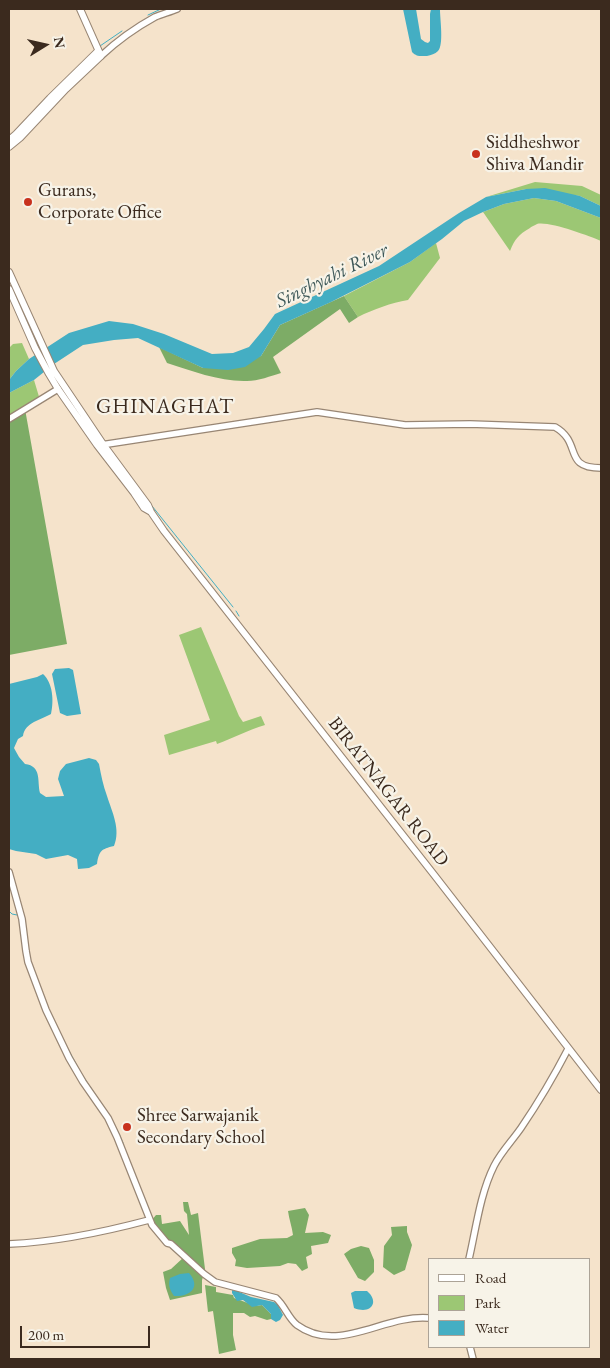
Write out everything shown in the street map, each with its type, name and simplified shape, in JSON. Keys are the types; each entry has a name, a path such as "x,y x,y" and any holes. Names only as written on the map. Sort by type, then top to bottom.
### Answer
{"main road":[{"path":"80,9 100,53"},
{"path":"9,140 50,98 100,53"},
{"path":"9,147 20,138 100,53"},
{"name":"BIRATNAGAR ROAD","path":"9,272 38,346"},
{"name":"BIRATNAGAR ROAD","path":"9,289 58,389 100,445"},
{"name":"BIRATNAGAR ROAD","path":"51,373 144,508 151,512 601,1090"}],"street":[{"path":"100,53 135,29 156,17 177,9"},
{"path":"9,419 58,389"},
{"path":"100,445 317,412 405,425 470,424 555,427 563,432 569,440 577,462 582,466 601,468"},
{"path":"9,872 22,919 28,962 40,994 69,1058 108,1118 149,1220 160,1236 215,1282 256,1291 276,1298 280,1301 292,1321 309,1333 319,1336 342,1335 406,1318 428,1318"},
{"path":"468,1258 485,1190 493,1169 538,1102 568,1049"},
{"path":"9,1244 39,1242 112,1230 149,1220"}],"green space":[{"path":"535,182 582,186 601,195 601,206 580,196 526,189 486,197"},
{"path":"534,198 556,201 601,218 601,241 559,227 537,224 515,240 510,251 483,212 504,204"},
{"path":"436,243 440,258 408,300 370,311 358,317 344,296 410,262"},
{"path":"344,296 358,317 349,323 340,309 273,357 281,373 264,378 251,381 237,381 196,372 167,363 159,347 203,368 261,356 280,325"},
{"path":"22,343 29,359 9,380 9,348 13,344"},
{"path":"34,380 40,400 9,419 9,393"},
{"path":"25,409 67,644 9,655 9,419"},
{"path":"201,627 239,716 243,722 261,716 265,725 217,744 216,741 169,755 164,735 210,720 179,635"},
{"path":"183,1202 188,1202 191,1215 198,1213 205,1269 202,1280 202,1293 170,1300 163,1272 171,1269 184,1257 151,1221 156,1215 161,1215 162,1224 180,1221 189,1235 187,1214 184,1211"},
{"path":"305,1208 309,1215 305,1233 323,1232 331,1235 328,1243 311,1246 312,1254 306,1257 308,1268 302,1271 296,1264 288,1263 280,1266 247,1268 235,1266 236,1260 232,1253 232,1248 260,1239 287,1238 293,1235 288,1211"},
{"path":"407,1226 407,1232 412,1245 405,1270 394,1275 383,1267 384,1246 392,1235 391,1227"},
{"path":"361,1246 369,1248 374,1260 374,1272 365,1281 358,1278 344,1254 351,1249"},
{"path":"205,1285 216,1287 216,1292 233,1295 234,1298 256,1306 262,1305 271,1314 271,1319 250,1317 244,1313 233,1313 233,1335 236,1350 219,1354 213,1311 208,1312"}],"water":[{"path":"403,9 416,9 421,39 428,43 430,41 431,9 441,9 441,43 437,52 422,56 412,52"},
{"path":"545,188 580,196 601,206 601,218 556,201 534,198 504,204 483,212 464,221 410,262 331,302 280,325 261,356 245,367 228,370 203,368 138,338 114,340 83,345 34,380 9,393 9,380 29,359 69,333 109,321 133,324 164,334 212,354 233,353 249,347 275,314 379,266 486,197 526,189"},
{"path":"69,668 73,670 81,714 67,716 60,713 52,674 55,669"},
{"path":"43,674 49,682 52,692 51,714 30,724 24,731 23,736 18,739 14,748 25,764 30,765 36,771 40,793 46,797 64,796 58,779 60,771 66,764 89,758 96,760 99,764 117,833 114,846 101,851 97,864 89,868 78,869 77,859 68,855 46,859 36,854 9,849 9,684"},
{"path":"189,1273 193,1278 194,1287 189,1293 174,1296 170,1288 170,1278"},
{"path":"232,1290 251,1297 274,1302 278,1305 283,1315 276,1322 271,1319 271,1314 262,1305 252,1307 243,1300 237,1301"},
{"path":"367,1291 371,1295 373,1303 369,1309 360,1310 354,1308 351,1293"}],"waterway":[{"path":"148,15 161,9"},
{"path":"100,46 122,31"},
{"path":"152,506 233,607"},
{"path":"236,611 239,616"},
{"path":"9,911 17,915"},
{"path":"68,1049 110,1117 123,1143"},
{"path":"133,1170 137,1181"}],"place":[{"name":"Siddheshwor Shiva Mandir","path":"476,154"},
{"name":"Gurans, Corporate Office","path":"28,202"},
{"name":"Shree Sarwajanik Secondary School","path":"127,1127"}],"district":[{"name":"GHINAGHAT","path":"165,407"}],"water label":[{"name":"Singhyahi River","path":"332,276"}]}
